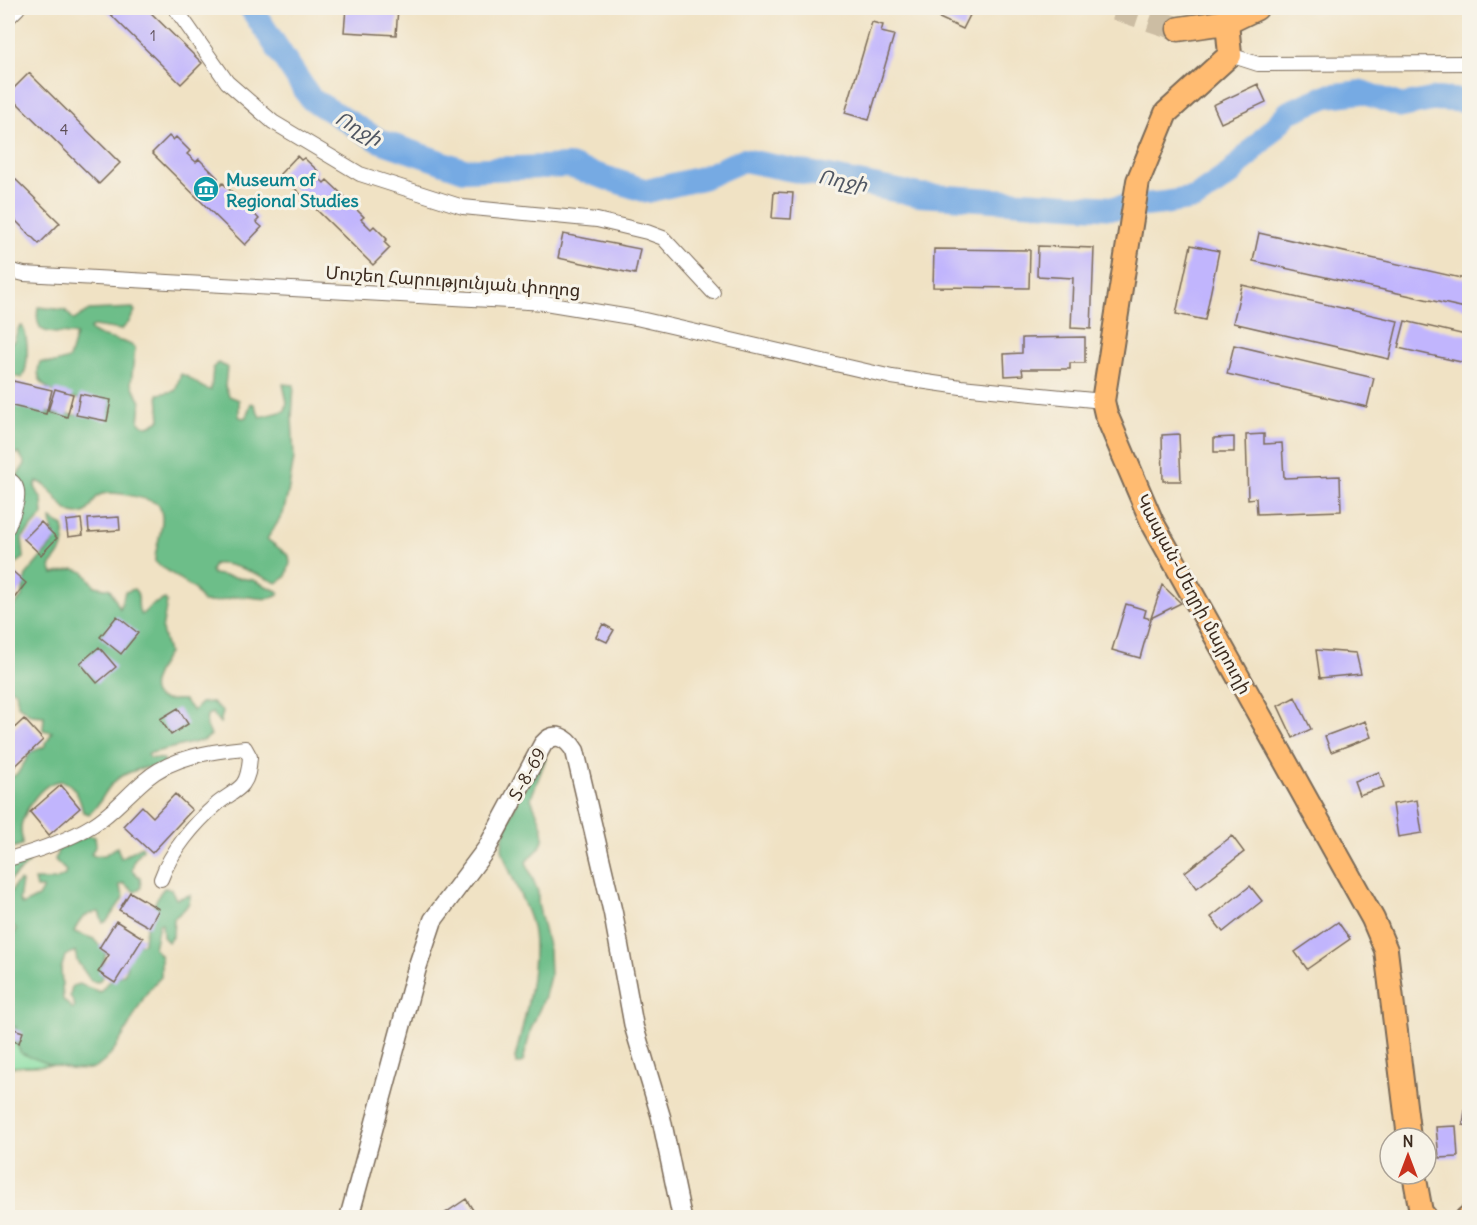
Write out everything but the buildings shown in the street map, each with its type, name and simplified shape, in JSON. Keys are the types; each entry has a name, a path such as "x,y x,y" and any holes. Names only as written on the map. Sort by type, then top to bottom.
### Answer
{"highway":[{"path":"1179,29 1227,22 1256,8"}],"main road":[{"path":"1227,22 1230,56"},
{"name":"Կապան-Մեղրի մայրուղի","path":"1230,56 1166,113 1138,181 1103,401 1106,414 1152,522 1373,919 1386,950 1408,1126"},
{"path":"1416,1186 1421,1212 1426,1218"}],"street":[{"path":"8,18 18,8"},
{"path":"175,8 227,82 273,122 360,174 463,207 597,219 647,232 663,238 713,292"},
{"path":"1230,56 1258,64 1470,63"},
{"name":"Մուշեղ Հարությունյան փողոց","path":"8,270 24,274 545,303 636,318 892,377 961,387 1103,401"},
{"path":"8,479 16,489 17,503 8,527"},
{"name":"Տ-8-69","path":"349,1218 417,968 433,920 487,848 543,744 549,737 557,736 568,741 575,751 614,914 634,1027 663,1128 682,1218"},
{"path":"8,859 61,841 94,825 146,778 168,767 203,754 245,748 250,757 248,773 243,785 210,810 178,847 160,879"}],"green space":[{"path":"38,307 65,310 74,320 89,310 133,308 135,311 129,322 121,330 94,326 90,329 94,333 124,342 135,348 131,383 141,402 139,422 145,426 160,420 158,394 175,391 181,374 203,388 211,390 213,368 218,363 227,367 225,386 229,396 239,400 239,416 242,418 246,417 251,403 254,404 260,417 285,411 287,402 283,384 294,385 292,417 294,458 288,493 283,514 267,539 289,556 290,563 286,577 277,583 246,570 221,564 214,564 211,571 213,574 253,580 279,592 278,595 268,598 240,596 216,602 203,602 194,589 155,562 162,525 158,504 146,499 109,493 97,497 86,512 71,513 50,490 37,481 35,487 42,500 43,515 22,538 24,558 8,569 8,509 17,476 25,464 19,453 8,456 8,403 56,414 107,416 110,405 62,395 50,390 42,383 38,374 40,362 55,363 69,359 76,335 47,332 42,329 37,318"},
{"path":"22,326 26,337 27,352 26,367 22,378 8,375 8,344 14,341 19,327"},
{"path":"51,519 63,526 64,538 58,557 50,566 53,574 74,569 84,572 95,586 110,589 120,609 125,592 134,589 138,595 138,609 141,615 154,604 165,599 167,602 162,630 168,653 154,679 153,693 167,700 184,700 193,711 201,703 212,702 223,712 220,723 212,713 207,715 206,725 211,735 205,740 151,753 148,755 150,758 164,759 165,765 143,768 123,775 112,784 89,814 83,812 77,795 70,785 62,781 43,789 28,809 21,825 22,845 8,849 9,779 18,773 31,752 44,747 52,732 43,730 44,716 31,715 18,705 16,691 8,689 8,612 22,597 26,575 54,542"},
{"path":"543,756 546,758 531,798 542,825 543,839 541,846 526,862 538,892 538,904 549,950 550,976 545,996 531,1029 523,1062 517,1064 515,1058 533,972 534,937 529,915 506,862 502,847 503,837 512,813"},
{"path":"88,835 95,837 96,845 91,854 94,856 105,855 117,847 121,858 142,846 143,849 134,860 132,870 140,878 141,888 135,892 123,883 119,885 124,897 107,921 103,923 99,912 86,916 78,924 74,932 94,939 106,953 102,966 103,977 98,982 91,981 77,961 75,951 65,956 61,969 63,1000 73,1009 75,1006 70,996 72,986 79,984 100,992 107,983 125,973 128,959 124,948 144,943 151,914 164,888 171,889 176,899 190,895 190,899 187,906 174,918 173,936 168,942 163,937 162,923 159,924 154,948 161,956 161,977 145,995 109,1057 93,1068 83,1070 61,1067 21,1053 15,1041 16,1027 8,1027 8,931 15,933 16,929 8,921 8,910 10,895 19,881 22,882 19,900 22,905 38,897 43,888 36,888 34,880 56,880 65,875 66,871 55,860 58,850"},
{"path":"25,857 29,863 8,882 8,861"},
{"path":"16,1026 48,1064 52,1065 8,1067 8,1027"}],"waterway":[{"name":"Ողջի","path":"251,8 311,99 380,141 464,170 569,166 647,191 702,178 743,160 919,195 1113,208 1164,203 1195,198 1230,174 1289,112 1327,96 1362,92 1402,106 1436,99 1470,101"}],"tunnel":[{"path":"1116,8 1179,29"}],"place":[{"name":"Museum of Regional Studies","path":"206,189"}]}
